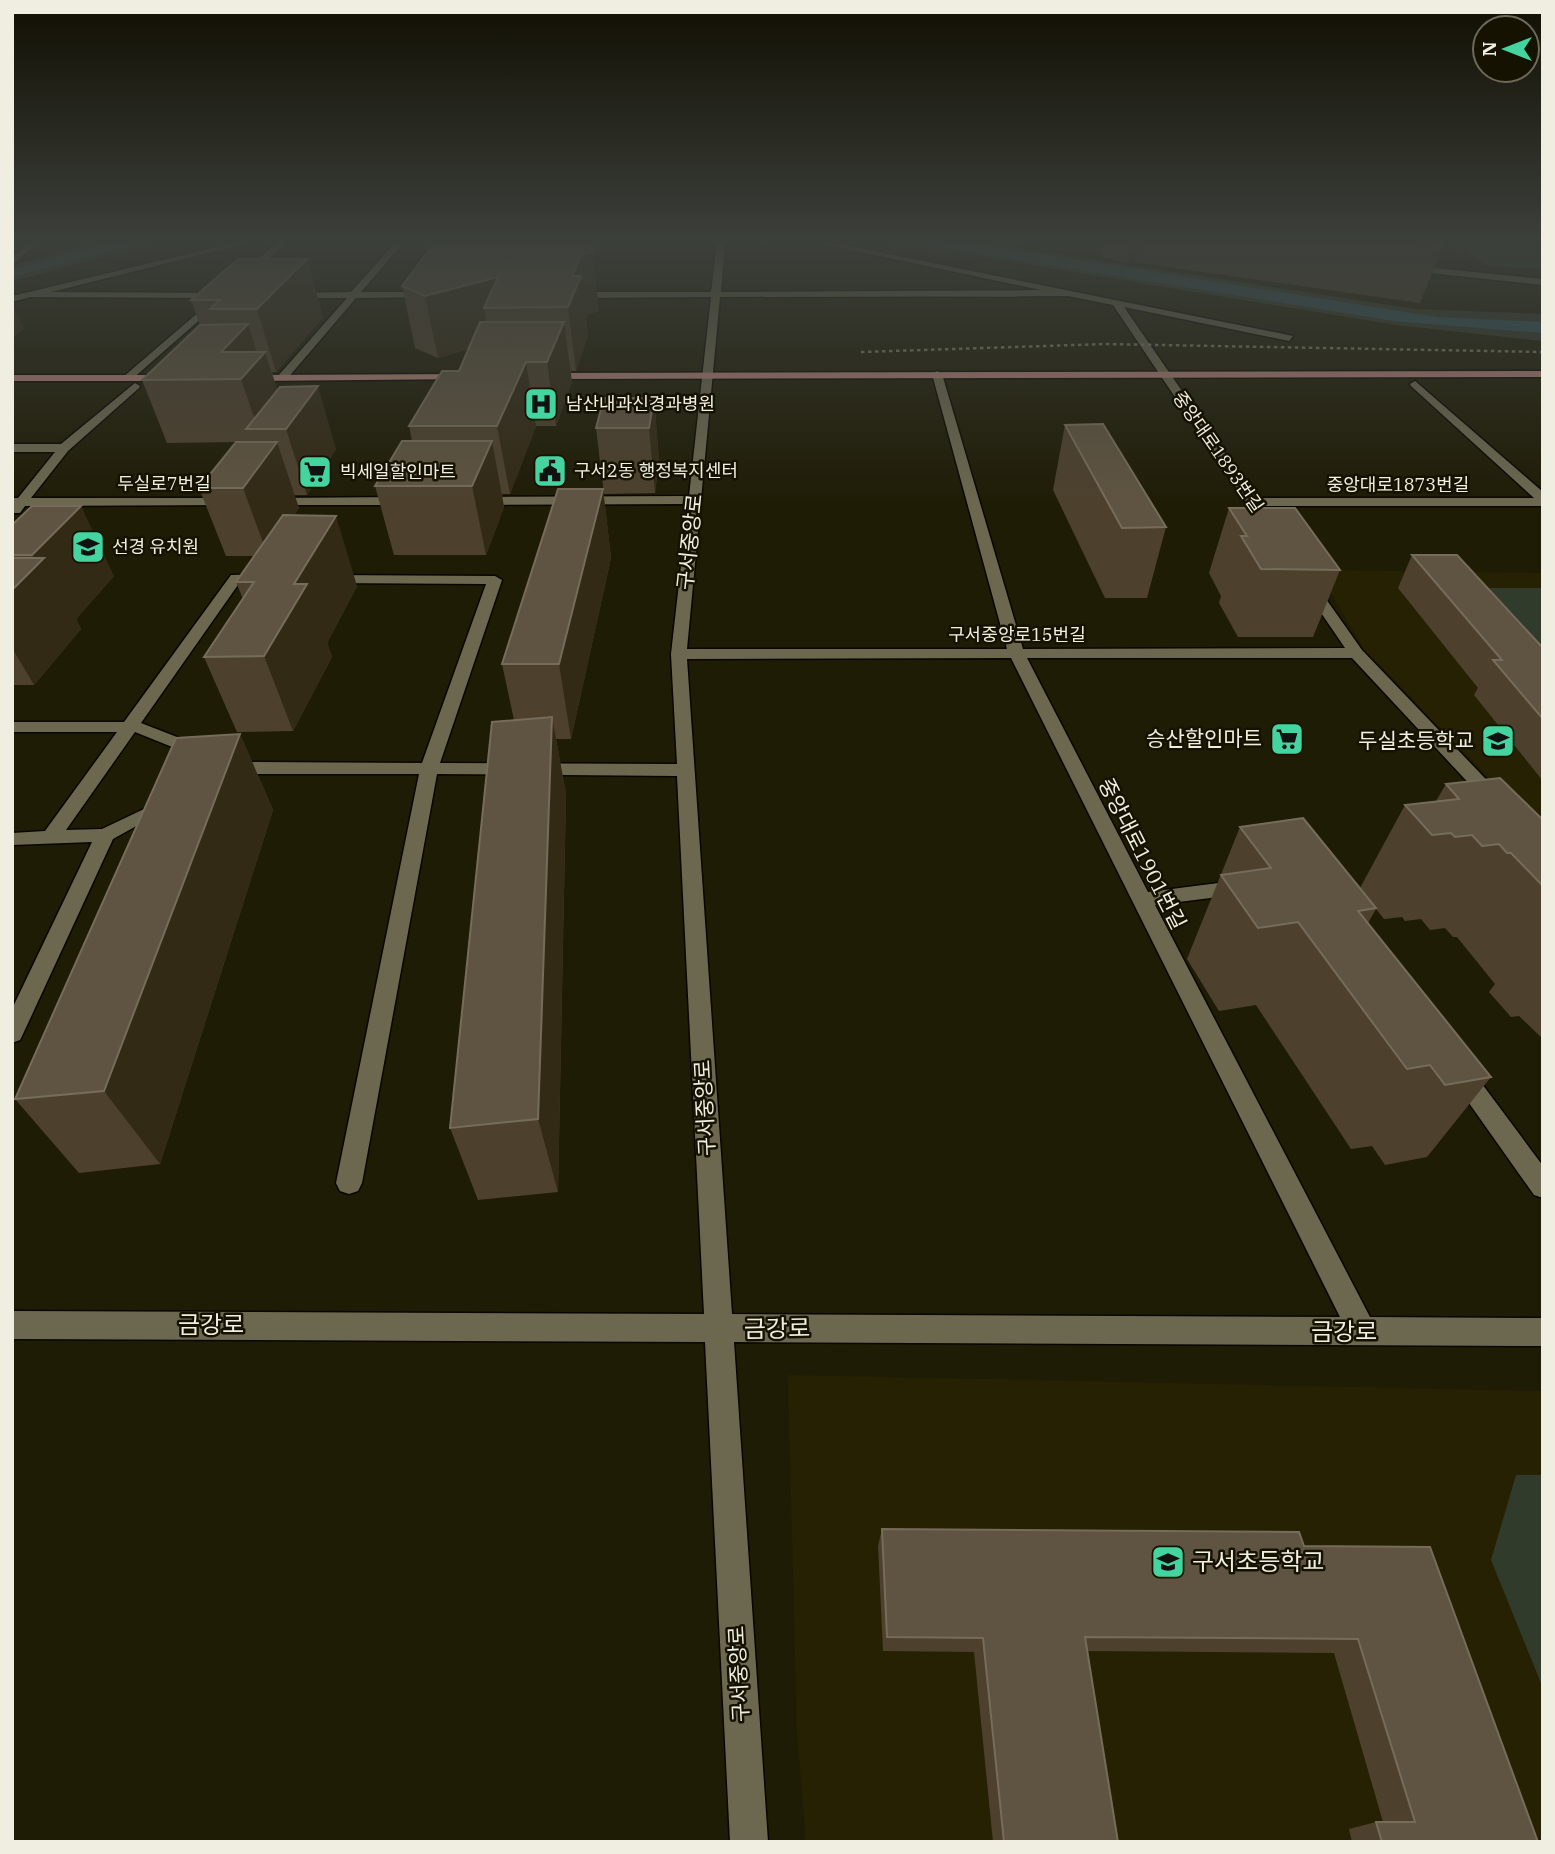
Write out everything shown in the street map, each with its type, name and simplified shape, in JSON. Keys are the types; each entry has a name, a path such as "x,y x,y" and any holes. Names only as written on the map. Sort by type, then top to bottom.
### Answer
{"main road":[{"path":"528,376 706,379 1167,379 1543,374"},
{"path":"473,377 282,378 232,382 483,384"},
{"path":"12,379 178,382"},
{"path":"539,384 706,379"},
{"path":"1167,379 1543,384"},
{"path":"12,386 131,382"}],"street":[{"path":"15,506 64,448 186,330"},
{"path":"282,378 323,330"},
{"name":"구서중앙로","path":"711,330 679,654 749,1842"},
{"name":"중앙대로1893번길","path":"1134,330 1282,545"},
{"path":"1247,330 1289,338"},
{"name":"중앙대로1901번길","path":"939,379 1017,655 1139,900 1362,1332"},
{"path":"1415,384 1543,501"},
{"path":"12,448 64,448"},
{"path":"460,501 694,500"},
{"name":"두실로7번길","path":"15,506 419,501"},
{"name":"중앙대로1873번길","path":"1253,502 1543,501"},
{"path":"51,837 236,578 495,580 429,769 349,1183"},
{"path":"1304,578 1356,653 1505,810"},
{"name":"구서중앙로15번길","path":"679,654 1356,653"},
{"path":"12,727 138,727 239,768 686,770"},
{"path":"215,780 239,768"},
{"path":"12,839 105,835 178,799"},
{"path":"12,1034 105,835"},
{"path":"1139,900 1268,883"},
{"path":"1447,1054 1543,1187"},
{"name":"금강로","path":"12,1325 1543,1332"}],"shaded area":[{"name":"두실초등학교","path":"1317,570 1543,573 1543,834 1364,649"},
{"name":"구서초등학교","path":"788,1375 1543,1391 1543,1842 806,1842 797,1733"}],"green space":[{"path":"1438,330 1543,330 1543,341"},
{"path":"1459,588 1543,588 1543,683"},
{"path":"1516,1475 1543,1475 1543,1688 1491,1560"}],"water":[{"path":"1500,330 1543,330 1543,333"}],"building":[{"path":"195,330 243,330 221,352 265,352 241,379 142,380"},
{"path":"477,330 561,330 547,362 526,362 497,426 409,426 442,371 459,371"},
{"path":"318,386 286,429 246,429 280,387"},
{"path":"604,398 654,398 649,428 596,428"},
{"path":"1103,424 1166,527 1122,528 1065,425"},
{"path":"402,441 492,441 472,486 375,486"},
{"path":"236,442 277,442 243,488 199,488"},
{"path":"558,489 603,489 559,664 502,664"},
{"path":"32,506 81,506 32,555 12,555 12,525"},
{"path":"1229,508 1295,508 1340,570 1261,569 1241,536 1247,536"},
{"path":"283,515 336,516 294,584 307,584 264,656 204,657 254,582 236,582"},
{"path":"1412,555 1457,555 1543,648 1543,719 1493,660 1502,660"},
{"path":"12,558 44,558 12,590"},
{"path":"552,717 538,1119 450,1128 492,722"},
{"path":"240,734 104,1091 15,1099 176,738"},
{"path":"1500,778 1543,820 1543,886 1499,844 1482,846 1472,835 1432,835 1405,805 1459,799 1446,784"},
{"path":"1303,818 1376,908 1358,911 1491,1077 1445,1085 1430,1065 1407,1069 1298,922 1258,928 1221,875 1271,868 1240,827"},
{"path":"882,1529 1299,1532 1304,1546 1430,1547 1538,1842 1382,1842 1376,1822 1415,1822 1358,1639 1085,1637 1118,1842 1004,1842 983,1638 887,1637"}],"railway":[{"path":"861,352 1105,344 1543,352"}],"place":[{"name":"남산내과신경과병원","path":"541,404"},
{"name":"구서2동 행정복지센터","path":"550,471"},
{"name":"빅세일할인마트","path":"315,472"},
{"name":"선경 유치원","path":"88,547"},
{"name":"승산할인마트","path":"1287,739"},
{"name":"두실초등학교","path":"1498,741"},
{"name":"구서초등학교","path":"1168,1562"}]}
